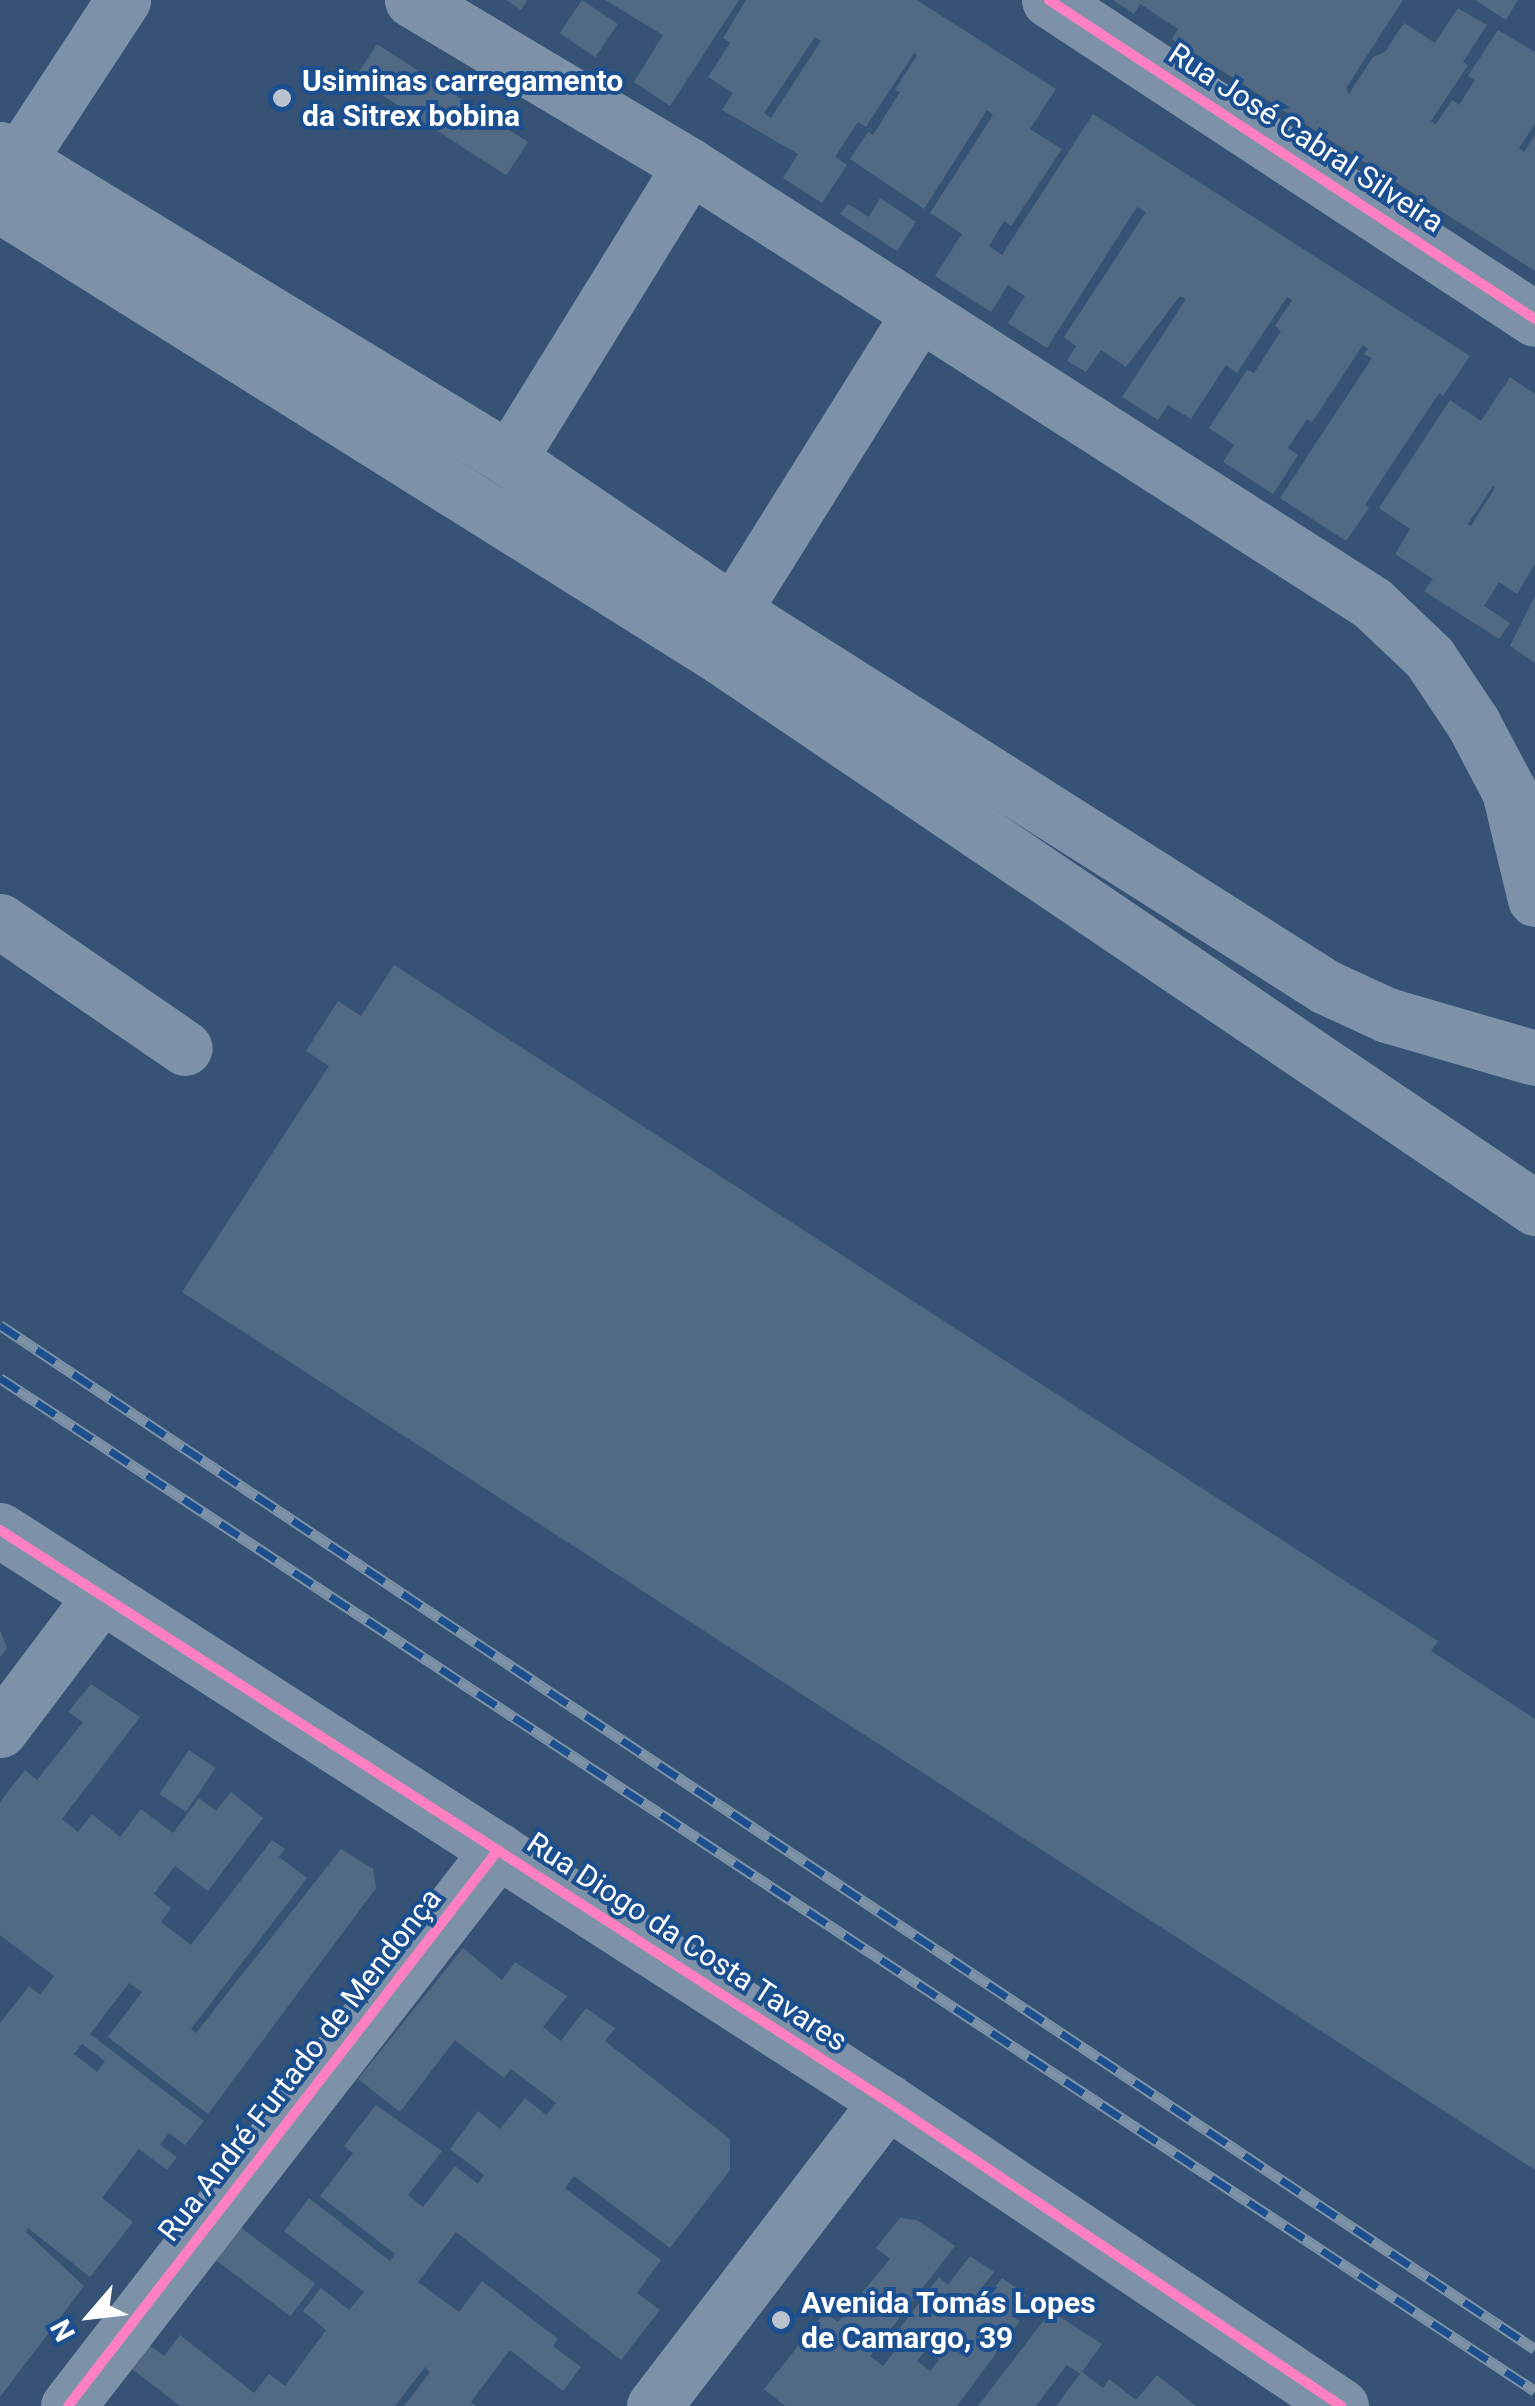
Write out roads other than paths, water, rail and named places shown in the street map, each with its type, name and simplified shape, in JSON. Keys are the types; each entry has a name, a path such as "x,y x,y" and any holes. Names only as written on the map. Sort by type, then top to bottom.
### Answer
{"street":[{"path":"5,176 123,0"},
{"path":"412,0 690,166 1372,603 1429,657 1473,723 1509,791 1535,899"},
{"name":"Rua José Cabral Silveira","path":"1049,0 1535,318"},
{"path":"509,459 690,166"},
{"path":"5,176 509,459 732,611 1326,987 1387,1015 1535,1058"},
{"path":"5,176 1535,1208"},
{"path":"732,611 918,314"},
{"path":"0,921 185,1048"},
{"name":"Rua Diogo da Costa Tavares","path":"0,1530 886,2101 1280,2390 1341,2406"},
{"path":"0,1730 101,1596"},
{"name":"Rua André Furtado de Mendonça","path":"68,2406 498,1850"},
{"path":"654,2406 886,2101"}],"railway":[{"path":"0,1325 1535,2349"},
{"path":"0,1378 1535,2391"}],"place":[{"name":"Usiminas carregamento da Sitrex bobina","path":"282,98"},
{"name":"Avenida Tomás Lopes de Camargo, 39","path":"781,2320"}]}
